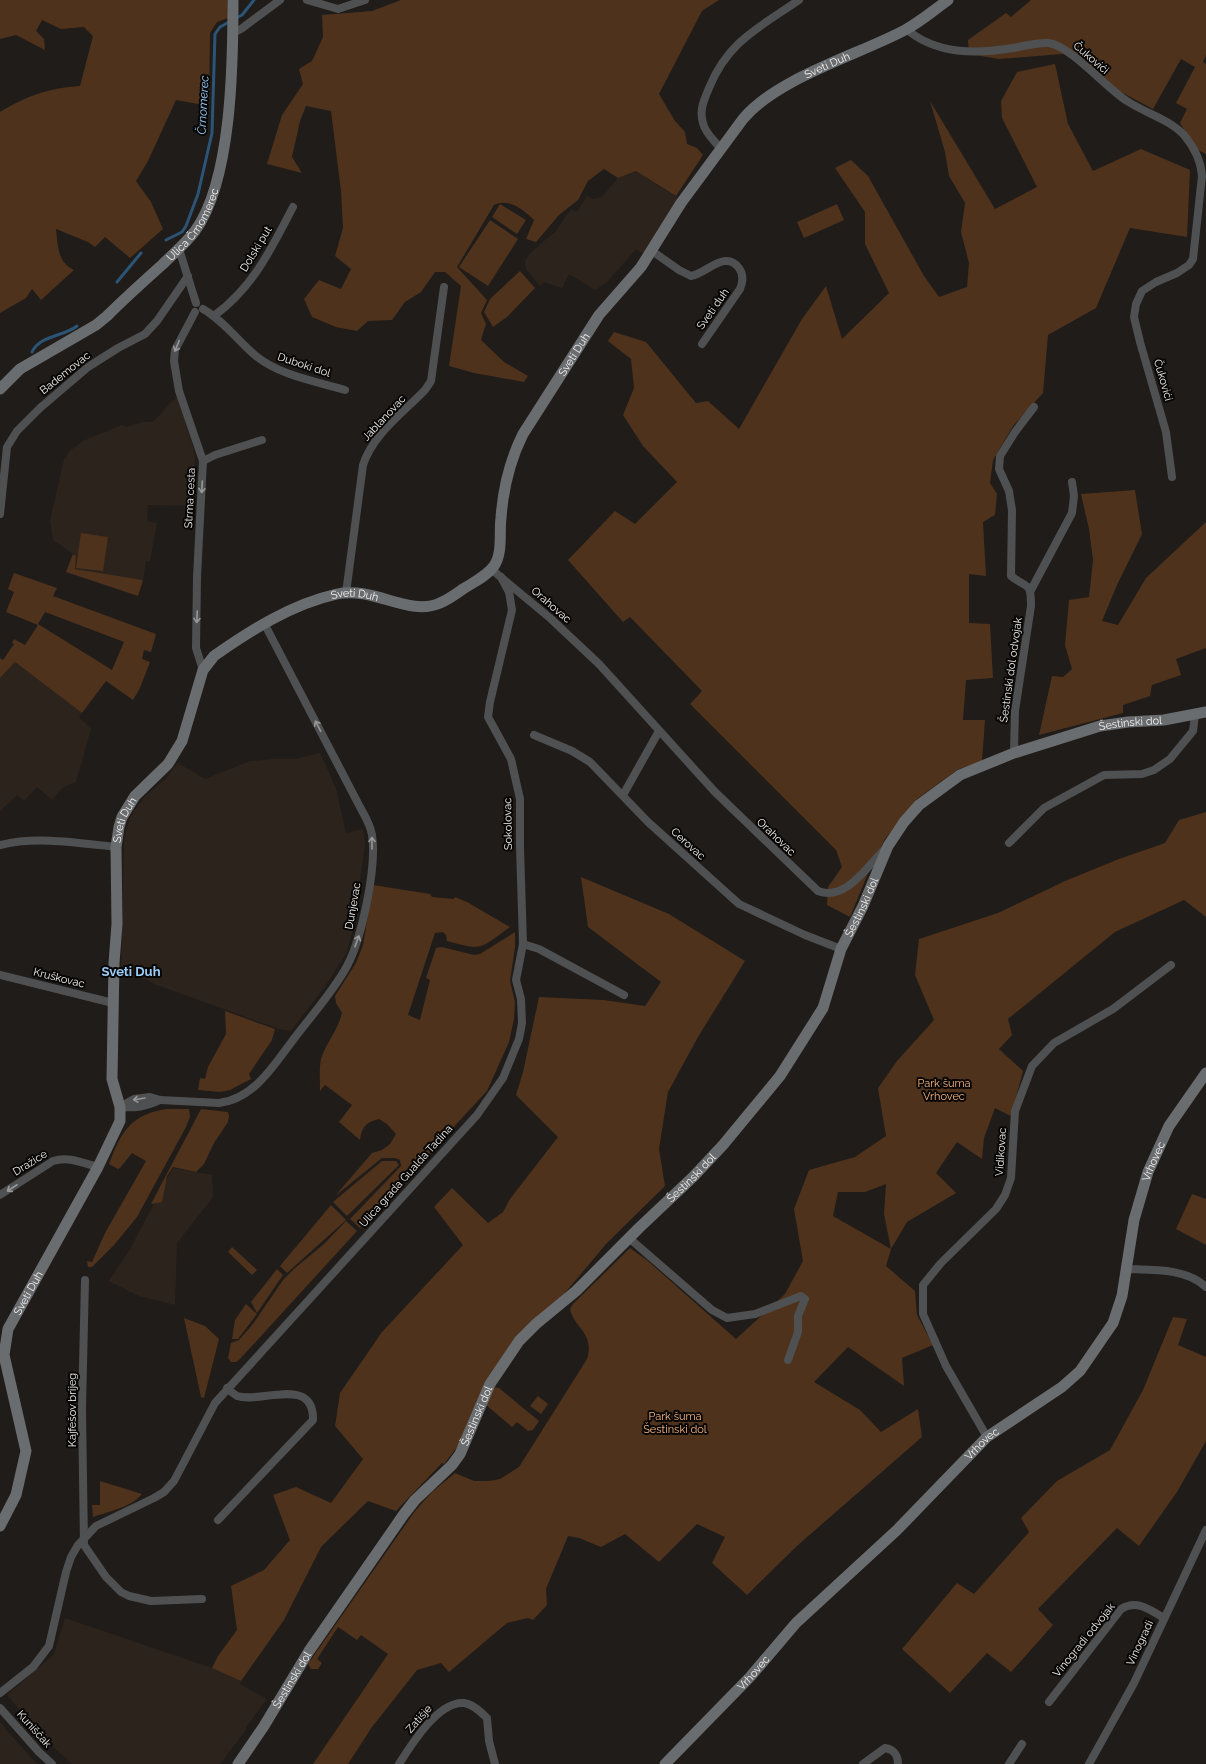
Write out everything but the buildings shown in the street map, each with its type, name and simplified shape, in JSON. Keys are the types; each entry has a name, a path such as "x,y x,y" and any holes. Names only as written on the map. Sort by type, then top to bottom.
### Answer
{"street":[{"path":"307,0 338,9 365,0"},
{"path":"720,148 708,135 701,115 701,107 715,72 723,59 742,39 799,0"},
{"name":"Sveti Duh","path":"0,1526 16,1495 26,1451 4,1355 8,1328 98,1167 110,1141 111,1125 120,1107 112,1079 113,1003 117,924 116,847 120,822 131,802 168,764 182,741 203,670 214,656 264,623 320,599 346,593 370,594 412,606 430,606 446,600 491,569 497,558 500,517 508,473 519,442 599,315 637,273 681,203 720,148 747,114 772,94 793,82 906,29 948,0"},
{"path":"233,29 241,29 277,1"},
{"name":"Ulica Črnomerec","path":"0,389 20,369 96,324 179,249 194,232 209,205 217,180 225,136 233,29 233,6"},
{"name":"Čukovići","path":"906,29 926,42 966,53 988,52 1048,43 1063,48 1127,101 1177,130 1190,143 1203,163 1193,260 1189,265 1177,273 1156,282 1142,291 1136,304 1134,317 1166,432 1172,477"},
{"name":"Čukovići","path":"1202,176 1206,184"},
{"name":"Dolski put","path":"215,316 236,297 259,270 293,207"},
{"path":"179,249 188,276 195,307"},
{"name":"Sveti duh","path":"652,251 687,275 695,276 716,264 726,261 735,264 742,273 743,279 740,289 702,344"},
{"name":"Bademovac","path":"0,514 7,447 17,431 40,408 88,367 118,348 145,334 157,321 188,276"},
{"name":"Jablanovac","path":"346,593 363,465 373,442 425,390 431,381 444,287"},
{"name":"Duboki dol","path":"195,307 199,313 203,309 215,316 268,365 287,374 345,390"},
{"name":"Strma cesta","path":"195,307 175,350 174,361 179,391 203,461 197,577 196,648 203,670"},
{"path":"1031,590 1028,586 1011,576 1012,510 1009,491 999,469 1000,456 1015,432 1034,407"},
{"path":"203,461 216,455 262,440"},
{"name":"Šestinski dol odvojak","path":"1014,753 1015,712 1031,606 1031,590 1072,513 1074,496 1072,482"},
{"name":"Orahovac","path":"491,569 550,618 598,664 743,820 818,891 826,894 837,892 848,886 888,846"},
{"name":"Sokolovac","path":"501,577 509,592 512,610 490,702 488,717 511,759 520,799 523,944"},
{"name":"Dunjevac","path":"120,1107 134,1099 150,1098 160,1100 220,1103 228,1102 248,1092 268,1073 341,977 354,952 362,930 371,868 372,833 360,807 264,623"},
{"name":"Šestinski dol","path":"238,1764 264,1726 309,1651 404,1514 419,1496 452,1465 460,1454 490,1384 514,1347 536,1324 576,1292 629,1238 693,1177 723,1145 780,1076 823,1008 841,949 863,906 888,846 910,814 947,783 975,768 1014,753 1100,726 1195,715 1206,712"},
{"path":"1009,843 1044,808 1104,774 1142,774 1154,770 1170,759 1189,738 1193,731 1195,715"},
{"path":"622,795 659,731"},
{"name":"Cerovac","path":"534,735 572,751 590,762 648,822 739,904 792,929 841,949"},
{"path":"0,845 35,841 116,847"},
{"path":"523,944 539,949 624,995"},
{"name":"Ulica grada Gualda Tadina","path":"0,1693 33,1667 49,1646 66,1572 71,1557 83,1540 103,1522 164,1492 174,1481 211,1409 227,1388 477,1114 503,1078 519,1039 522,1023 521,999 516,980 523,944"},
{"name":"Vidikovac","path":"987,1437 946,1366 923,1314 923,1285 941,1263 996,1209 1005,1195 1011,1178 1015,1111 1032,1066 1054,1043 1113,1009 1171,965"},
{"name":"Kruškovac","path":"0,975 113,1003"},
{"name":"Vrhovec","path":"665,1764 750,1677 796,1623 897,1530 987,1437 1062,1387 1080,1371 1113,1323 1122,1296 1134,1220 1148,1172 1169,1126 1206,1074"},
{"name":"Dražice","path":"0,1195 59,1159 66,1158 98,1167"},
{"path":"629,1238 712,1310 727,1318 755,1314 801,1296 805,1298 798,1316 798,1332 788,1360"},
{"path":"1126,1269 1154,1270 1192,1277 1206,1287"},
{"name":"Kajfešov brijeg","path":"83,1540 83,1378 85,1280"},
{"path":"218,1520 313,1420 311,1405 306,1398 296,1395 239,1396 227,1388"},
{"name":"Vinogradi","path":"1089,1764 1134,1682 1206,1530"},
{"path":"83,1540 88,1554 106,1577 121,1592 129,1596 151,1601 202,1599"},
{"name":"Vinogradi odvojak","path":"1049,1702 1122,1609 1133,1604 1141,1605 1164,1618"},
{"name":"Zatišje","path":"399,1764 419,1736 442,1709 455,1704 465,1703 473,1707 487,1718 489,1741 495,1764"},
{"name":"Kuniščak","path":"0,1708 39,1752 52,1764"},
{"path":"1010,1764 1022,1744"},
{"path":"864,1764 885,1748 889,1749 896,1755 898,1764"}],"shaded area":[{"path":"636,171 678,198 644,254 636,249 607,282 595,290 569,274 562,288 544,282 540,286 526,269 525,261 530,253 555,232 571,209 577,212 587,196 592,199 602,197 618,178"},
{"path":"177,396 195,458 192,506 148,505 147,521 157,523 150,561 146,561 143,580 75,569 76,556 53,540 50,521 64,459 71,450 83,441 122,425 127,427 142,422 153,422"},
{"path":"15,662 82,713 79,717 91,729 76,782 62,788 52,800 37,787 24,801 17,795 0,811 0,678"},
{"path":"320,753 336,788 346,833 363,829 365,844 354,926 346,954 326,985 291,1031 279,1029 154,984 146,979 121,975 124,839 130,817 145,796 165,779 178,763 205,779 250,761 296,759"},
{"path":"173,1168 212,1175 213,1197 177,1243 175,1305 139,1296 109,1281 129,1251"},
{"path":"65,1618 212,1668 241,1681 240,1684 267,1699 220,1764 72,1764 44,1739 7,1695 54,1654"},
{"path":"0,1722 8,1732 37,1764 0,1764"}],"green space":[{"path":"0,0 227,0 228,18 217,22 210,33 209,106 176,100 148,161 136,181 151,202 163,229 130,258 105,237 95,247 88,242 56,229 61,258 68,267 74,270 41,300 32,289 26,298 0,313 0,112 19,101 38,94 68,87 80,86 93,36 84,27 61,29 42,20 36,31 44,39 45,50 16,35 0,39"},
{"path":"401,0 719,0 702,11 659,94 675,121 685,132 687,144 697,148 703,155 676,196 636,171 618,178 604,169 588,181 578,200 559,215 536,242 526,239 534,220 530,216 516,206 510,204 500,203 494,205 457,267 487,300 481,313 486,324 481,340 504,362 528,376 524,382 474,373 449,366 461,286 445,272 435,272 421,292 405,302 392,320 368,321 357,331 336,327 312,317 304,299 319,280 341,289 351,269 335,256 343,228 341,191 331,111 306,106 300,121 292,157 302,173 267,164 282,115 303,84 299,69 312,61 323,37 322,15 372,11"},
{"path":"1031,0 1206,0 1206,55 1203,62 1206,64 1206,154 1196,149 1180,123 1187,109 1176,103 1195,67 1181,59 1153,109 1106,84 1074,53 999,59 969,54 968,40 1006,13 1011,17"},
{"path":"1055,64 1068,124 1093,171 1141,149 1190,170 1187,237 1130,228 1096,308 1048,335 1043,393 1013,426 993,460 990,483 997,494 995,515 983,522 986,576 969,574 969,623 990,624 993,678 966,680 963,720 985,720 982,761 957,770 917,799 885,839 869,871 850,917 827,905 828,887 842,867 836,850 690,704 702,691 630,617 623,622 568,560 615,511 635,524 677,482 643,446 623,415 634,388 631,359 608,341 614,332 646,342 696,403 708,401 739,429 802,319 826,286 842,339 889,293 865,244 865,212 835,168 851,160 868,176 924,276 939,297 967,287 969,263 961,232 965,203 949,176 945,152 930,101 995,209 1037,187 1002,118 1001,101 1017,72"},
{"path":"500,204 526,220 517,234 492,217"},
{"path":"837,204 844,220 804,238 797,222"},
{"path":"490,220 518,239 488,286 459,267"},
{"path":"520,271 535,288 507,317 493,327 484,312 490,299"},
{"path":"1135,490 1142,534 1117,585 1102,621 1118,625 1146,578 1206,522 1206,648 1176,659 1181,675 1152,685 1150,696 1123,705 1123,713 1039,735 1052,676 1063,677 1072,669 1065,645 1069,600 1089,597 1093,560 1089,529 1081,494"},
{"path":"81,533 108,537 103,571 76,568"},
{"path":"73,554 76,556 75,569 143,580 138,596 66,572"},
{"path":"14,573 57,588 53,596 156,634 151,652 144,650 142,659 150,662 140,688 133,700 106,681 82,713 15,662 0,678 0,658 3,660 14,644 12,643 14,639 25,645 38,625 6,612 14,592 8,589","holes":["45,612 124,642 112,670 38,624"]},
{"name":"Park šuma Šestinski dol","path":"1206,812 1206,917 1184,900 1115,932 1008,1019 1012,1035 999,1049 1023,1071 1011,1116 995,1108 984,1138 982,1159 957,1142 936,1173 956,1193 907,1222 891,1249 886,1266 915,1291 917,1315 933,1345 902,1358 904,1386 848,1347 814,1382 860,1410 881,1432 918,1409 922,1437 798,1545 747,1595 712,1563 725,1537 697,1524 659,1562 625,1534 601,1547 579,1538 568,1536 546,1589 547,1605 533,1620 528,1618 507,1623 449,1672 441,1663 417,1670 372,1727 348,1764 313,1764 388,1654 361,1635 357,1640 338,1627 317,1659 322,1663 318,1669 311,1669 308,1664 415,1511 432,1492 455,1473 474,1481 490,1481 500,1479 519,1467 587,1359 589,1350 588,1343 583,1331 572,1316 570,1309 573,1304 630,1248 648,1261 736,1339 785,1294 803,1261 794,1209 809,1170 855,1157 886,1136 878,1088 897,1061 934,1020 915,975 919,939 998,913 1065,881 1119,859 1165,843 1179,820","holes":["886,1184 884,1214 891,1249 833,1216 838,1192 865,1192"]},
{"path":"581,877 669,914 745,961 698,1037 668,1092 659,1149 665,1186 607,1243 559,1300 513,1340 490,1376 458,1446 444,1464 442,1463 396,1511 368,1501 321,1547 284,1620 241,1681 212,1668 218,1656 237,1630 231,1586 264,1570 290,1540 273,1495 296,1487 331,1503 363,1459 335,1426 340,1393 382,1332 463,1245 434,1207 452,1188 488,1223 503,1212 510,1199 558,1137 516,1095 523,1072 539,997 604,1000 645,1006 661,982 588,927"},
{"path":"373,885 430,894 432,897 454,899 455,897 467,902 510,927 486,944 475,947 447,941 446,935 443,932 435,933 408,1015 420,1020 430,980 426,978 436,948 442,947 474,955 480,954 515,932 515,947 510,981 515,1002 514,1019 509,1042 487,1091 360,1228 350,1219 401,1166 400,1160 395,1158 382,1158 335,1196 372,1153 382,1150 390,1144 396,1134 387,1124 379,1119 371,1122 363,1128 360,1140 339,1122 352,1105 325,1085 320,1091 320,1071 323,1053 338,1025 342,1013 336,1003 335,996 356,963 363,945"},
{"path":"225,1011 275,1029 272,1040 249,1074 251,1079 230,1090 220,1092 198,1090 200,1078 205,1079 208,1067 226,1034"},
{"path":"167,1109 189,1109 190,1117 186,1127 137,1217 114,1245 92,1267 88,1267 87,1261 92,1262 105,1233 146,1161 132,1153 118,1169 109,1164 118,1143 129,1126 136,1120 155,1111"},
{"path":"201,1109 228,1112 228,1122 214,1143 204,1164 196,1172 173,1167 167,1176 162,1202 151,1204"},
{"path":"382,1161 396,1161 399,1165 347,1216 333,1202"},
{"path":"1192,1194 1206,1199 1206,1245 1176,1229"},
{"path":"331,1205 346,1220 287,1273 280,1266"},
{"path":"346,1221 357,1231 240,1359 236,1362 231,1362 228,1358 231,1343 239,1340 253,1324 283,1280 324,1244"},
{"path":"232,1247 257,1270 252,1275 228,1252"},
{"path":"277,1269 283,1275 257,1313 251,1302"},
{"path":"246,1304 257,1314 238,1339 232,1339 235,1320"},
{"path":"1173,1317 1187,1319 1178,1345 1206,1357 1206,1441 1177,1492 1139,1546 1117,1528 1038,1609 1053,1625 1011,1672 987,1653 950,1693 902,1649 957,1583 974,1594 1029,1532 1021,1518 1057,1481 1110,1450 1143,1390"},
{"path":"184,1318 205,1326 219,1339 204,1398 201,1397"},
{"path":"493,1387 499,1388 539,1421 533,1430 528,1431 517,1422 512,1427 485,1404"},
{"path":"538,1396 548,1404 541,1414 530,1406"},
{"path":"100,1481 142,1494 138,1499 126,1506 93,1517 92,1505 100,1505"}],"waterway":[{"name":"Črnomerec","path":"236,18 242,15 254,0"},
{"name":"Črnomerec","path":"166,240 182,232 186,226 198,194 212,133 215,34 220,27 231,21"},
{"name":"Črnomerec","path":"117,282 141,253"},
{"name":"Črnomerec","path":"32,352 40,342 71,330 77,326"}],"district":[{"name":"Sveti Duh","path":"131,971"}],"park label":[{"name":"Park šuma Vrhovec","path":"944,1089"}]}
